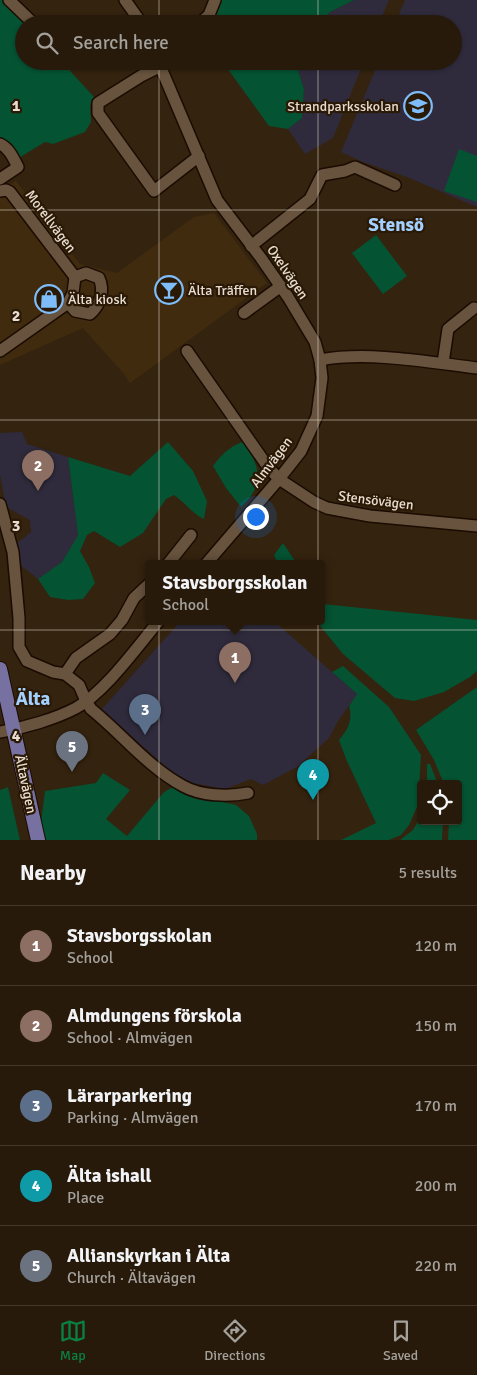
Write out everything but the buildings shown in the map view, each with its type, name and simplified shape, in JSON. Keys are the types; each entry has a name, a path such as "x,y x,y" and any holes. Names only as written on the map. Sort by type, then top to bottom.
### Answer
{"main road":[{"name":"Ältavägen","path":"0,669 38,840"}],"street":[{"path":"9,0 25,15"},
{"path":"125,0 136,15"},
{"path":"209,15 215,0"},
{"path":"150,70 98,103 98,113 154,191 199,156"},
{"name":"Oxelvägen","path":"163,70 217,200 280,286 315,342 320,360"},
{"path":"0,144 12,155 18,168 0,179"},
{"path":"251,246 310,199 322,175 356,167 395,185"},
{"name":"Morellvägen","path":"0,191 6,190 10,192 75,277"},
{"path":"0,351 68,303 73,293 75,277 86,273 99,278 103,286 98,307 90,314 75,311 68,303"},
{"path":"244,313 280,286"},
{"path":"443,363 448,329 474,308"},
{"name":"Stensövägen","path":"187,351 268,467 279,479 314,502 327,508 370,516 477,526"},
{"path":"320,360 336,357 401,358 477,368"},
{"name":"Almvägen","path":"209,560 301,451 317,416 322,378 320,360"},
{"path":"0,504 13,552 19,618 19,647 27,661 52,672 65,674 79,685 91,709 111,725 136,750 184,787 211,794 231,796 248,793"},
{"path":"171,560 191,535"},
{"path":"65,674 76,658 110,634 122,620 134,598 145,588"},
{"path":"0,732 15,730 77,708 103,686 155,625"}],"shaded area":[{"path":"354,0 389,0 383,15 327,15"},
{"name":"Strandparksskolan","path":"405,0 477,0 477,207 407,177 363,162 341,152 375,70 462,70 462,15 399,15"},
{"path":"298,70 360,70 333,138 305,154 288,129 302,118 304,89"},
{"path":"16,181 80,264 117,273 194,217 214,213 267,283 130,383 83,328 0,365 0,191"},
{"path":"22,432 27,444 68,457 78,535 62,562 38,579 20,565 16,544 31,532 30,520 6,507 0,475 0,433"},
{"path":"177,625 278,625 357,694 338,721 329,738 297,767 263,785 251,779 225,789 192,783 173,773 101,710"}],"green space":[{"path":"0,0 2,0 16,15 15,70 69,70 94,97 90,106 91,122 85,132 53,144 45,142 17,159 0,140"},
{"path":"221,0 354,0 327,15 215,15"},
{"path":"229,70 298,70 304,89 302,118 288,129 269,126"},
{"path":"459,149 477,156 477,202 444,191"},
{"path":"376,235 407,276 383,294 352,253"},
{"path":"168,442 193,471 207,501 204,519 195,514 174,495 166,499 143,533 120,547 94,531 87,535 80,551 95,583 83,599 68,600 50,597 38,579 62,562 78,535 68,457 130,476"},
{"path":"242,442 256,465 258,478 253,493 241,507 226,488 213,466 233,446"},
{"path":"283,543 294,560 276,560 274,555"},
{"path":"325,604 477,620 477,671 444,692 414,701 395,698 343,654 319,625 325,625"},
{"path":"343,666 389,707 421,755 420,780 417,780 417,807 409,825 401,835 389,840 341,840 376,823 339,740 349,724 349,706 357,694 332,672"},
{"path":"477,687 477,840 448,840 449,825 462,825 462,780 442,780 434,760 416,730"},
{"path":"427,764 430,764 436,780 427,780"},
{"path":"103,773 130,790 106,819 127,836 164,792 173,787 188,794 236,805 249,816 257,834 257,840 45,840 41,822 45,791 96,783"},
{"path":"8,787 20,840 0,840 0,790"},
{"path":"417,823 417,825 443,825 442,840 400,840 413,830"}],"place":[{"name":"Strandparksskolan","path":"418,106"},
{"name":"Älta Träffen","path":"169,290"},
{"name":"Älta kiosk","path":"49,299"},
{"name":"Almdungens förskola","path":"38,491"},
{"name":"Stavsborgsskolan","path":"235,683"},
{"name":"Lärarparkering","path":"145,735"},
{"name":"Allianskyrkan i Älta","path":"72,772"},
{"name":"Älta ishall","path":"313,800"}],"district":[{"name":"Stensö","path":"396,224"},
{"name":"Älta","path":"33,698"}]}
